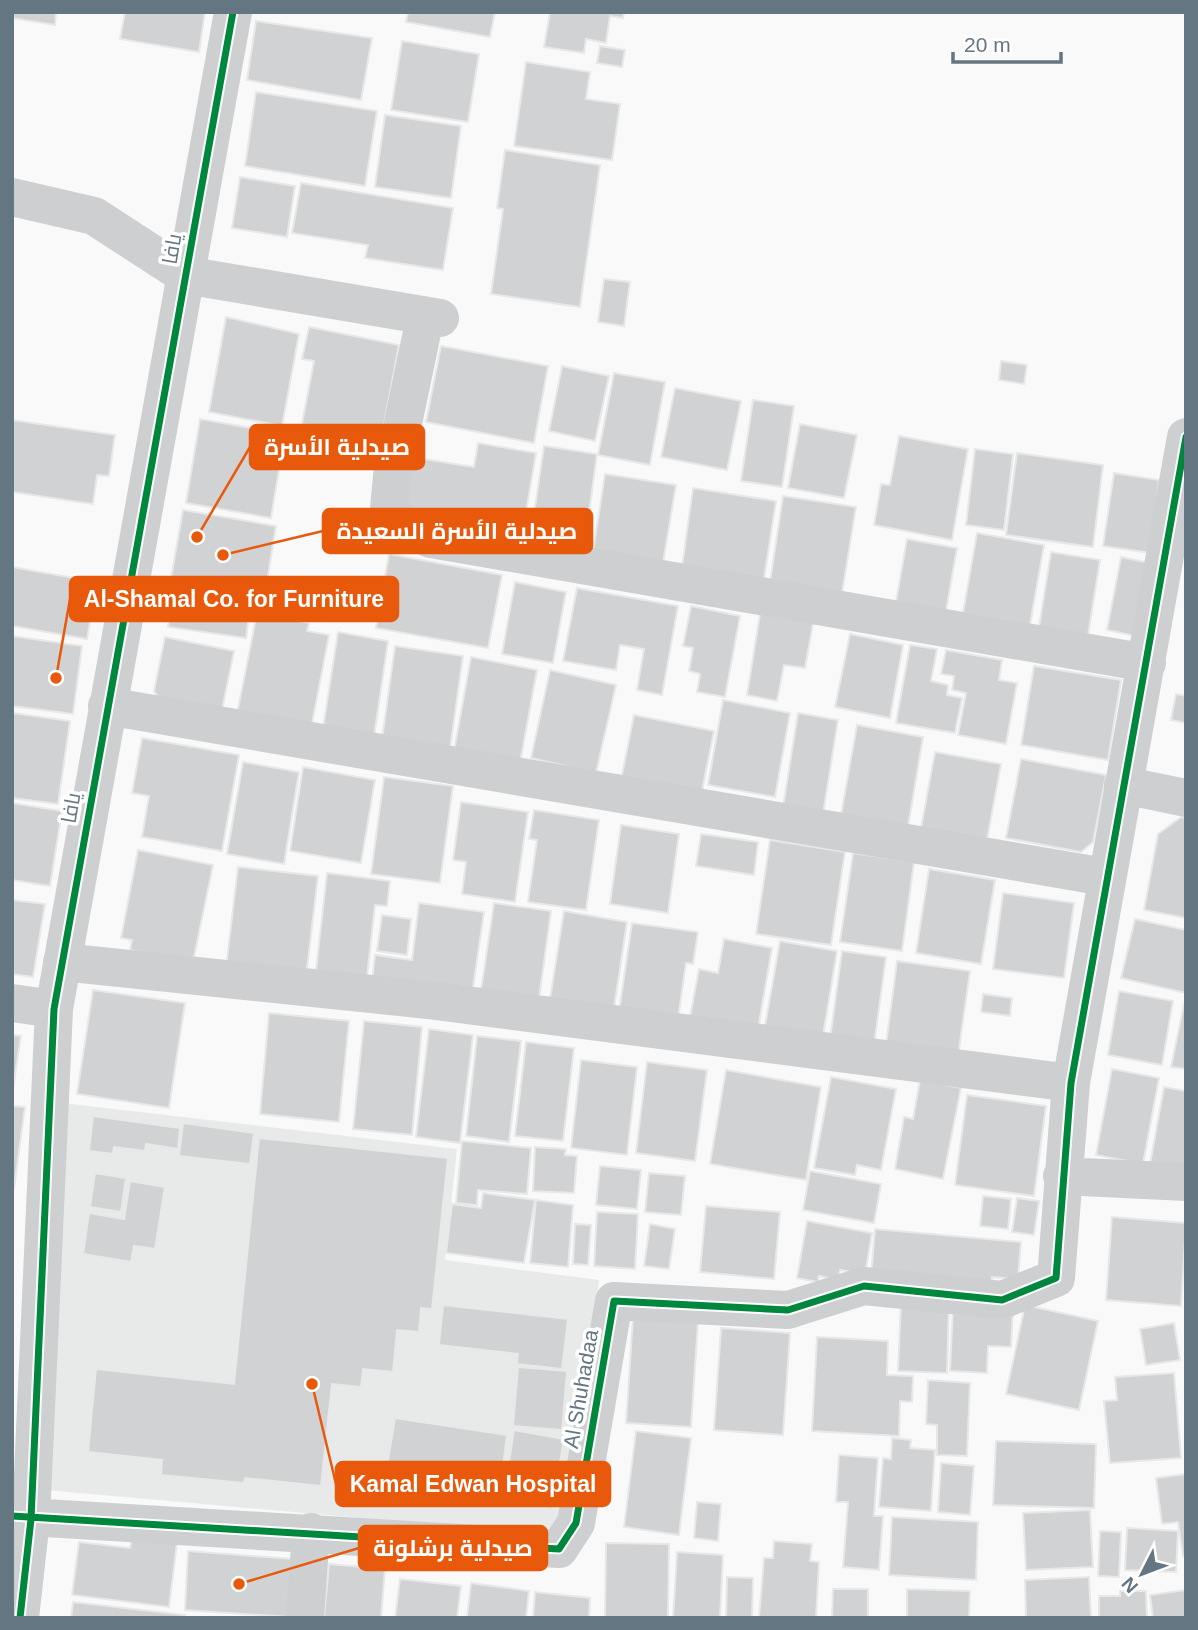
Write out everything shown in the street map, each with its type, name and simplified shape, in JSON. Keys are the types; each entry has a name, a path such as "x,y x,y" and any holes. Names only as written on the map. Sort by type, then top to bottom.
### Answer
{"street":[{"name":"يافا","path":"20,1618 27,1220 54,1009 233,12"},
{"path":"12,197 94,216 185,275 432,318 392,476 389,509 403,527 431,539 1147,663"},
{"path":"1186,437 1147,663 1105,877 1071,1083 1062,1176 1186,1182"},
{"path":"107,706 1105,877"},
{"path":"1123,785 1186,798"},
{"path":"62,962 428,1000 1071,1083"},
{"path":"12,1003 54,1009"},
{"name":"Al Shuhadaa","path":"22,1518 311,1532 559,1549 576,1523 614,1301 788,1310 864,1286 1002,1300 1056,1278 1062,1176"},
{"path":"305,1618 311,1532"}],"shaded area":[{"path":"54,1102 457,1149 445,1260 599,1280 565,1519 551,1535 35,1489"}],"building":[{"path":"12,12 56,12 55,25 12,18"},
{"path":"125,12 205,12 199,52 120,39"},
{"path":"408,12 495,12 490,37 406,22"},
{"path":"550,12 624,12 623,18 610,16 606,43 586,39 584,53 544,47"},
{"path":"256,21 372,38 361,100 247,80"},
{"path":"402,41 479,54 468,122 391,110"},
{"path":"600,46 625,50 622,67 597,63"},
{"path":"526,62 590,72 586,99 620,104 612,160 514,146"},
{"path":"256,92 377,111 365,186 245,166"},
{"path":"385,115 461,126 451,198 375,187"},
{"path":"505,150 600,165 580,307 491,294 503,209 497,208"},
{"path":"240,177 295,186 287,237 232,228"},
{"path":"301,183 453,208 443,270 365,258 368,245 292,233"},
{"path":"604,279 630,282 624,326 598,322"},
{"path":"226,317 299,334 282,426 209,412"},
{"path":"309,327 399,345 381,440 302,424 314,361 302,359"},
{"path":"441,346 548,366 534,443 426,422"},
{"path":"1001,361 1027,365 1024,384 999,380"},
{"path":"562,366 609,376 595,441 549,431"},
{"path":"614,373 665,382 650,465 598,455"},
{"path":"675,388 741,401 727,470 661,457"},
{"path":"753,400 794,406 782,487 741,481"},
{"path":"200,419 285,434 271,518 186,503"},
{"path":"12,420 115,435 109,476 97,475 93,504 12,492"},
{"path":"800,424 857,435 844,498 788,488"},
{"path":"899,436 968,449 952,540 874,525 881,484 890,485"},
{"path":"478,443 536,453 522,536 408,518 405,456 474,467"},
{"path":"544,446 597,454 584,550 530,542"},
{"path":"975,449 1013,454 1004,530 966,525"},
{"path":"1017,453 1103,465 1093,547 1006,535"},
{"path":"1114,473 1159,480 1151,553 1103,546"},
{"path":"605,474 676,485 663,563 593,552"},
{"path":"693,488 776,501 764,579 682,567"},
{"path":"783,496 856,507 842,593 770,582"},
{"path":"183,510 276,526 264,600 170,584"},
{"path":"977,533 1044,545 1030,625 963,613"},
{"path":"907,539 957,548 946,611 896,602"},
{"path":"1051,552 1100,560 1088,635 1039,627"},
{"path":"389,554 502,575 488,648 376,628"},
{"path":"1121,557 1159,565 1145,638 1107,630"},
{"path":"12,567 97,582 87,639 12,626"},
{"path":"515,582 566,592 553,663 502,654"},
{"path":"577,588 678,606 662,695 637,690 644,649 620,645 616,670 563,661"},
{"path":"172,596 250,607 246,638 168,627"},
{"path":"691,606 740,616 725,697 697,692 700,674 689,671 693,648 683,646"},
{"path":"257,613 309,623 307,631 329,635 311,729 237,714"},
{"path":"760,614 813,623 805,668 784,665 777,701 747,695"},
{"path":"338,632 388,641 374,737 323,728"},
{"path":"850,634 903,645 890,718 835,707"},
{"path":"12,636 82,646 73,714 12,706"},
{"path":"165,637 234,651 220,720 166,708 154,691"},
{"path":"910,645 937,649 931,681 948,685 947,695 962,698 955,733 896,723"},
{"path":"395,646 463,656 450,749 382,739"},
{"path":"946,650 1002,660 999,680 1017,683 1006,744 958,735 966,693 952,690 954,676 941,674"},
{"path":"471,657 537,670 520,763 454,751"},
{"path":"1034,666 1121,680 1108,760 1021,745"},
{"path":"550,670 616,685 596,773 531,758"},
{"path":"1176,694 1186,696 1186,723 1171,720"},
{"path":"723,700 790,713 775,797 708,785"},
{"path":"12,713 70,721 58,804 12,798"},
{"path":"798,713 838,720 823,814 783,807"},
{"path":"634,715 714,731 701,796 621,780"},
{"path":"857,725 923,737 908,827 841,815"},
{"path":"142,738 239,755 222,851 142,837 149,796 132,793"},
{"path":"935,752 1001,764 987,840 921,828"},
{"path":"1021,759 1106,775 1093,842 1081,852 1006,838"},
{"path":"243,762 299,772 284,864 227,854"},
{"path":"303,767 375,780 361,863 290,851"},
{"path":"384,777 453,786 440,883 371,874"},
{"path":"461,802 528,812 515,902 462,894 466,862 453,860"},
{"path":"12,803 62,811 50,886 12,880"},
{"path":"534,810 599,820 586,910 528,902 537,840 529,839"},
{"path":"1181,817 1186,818 1186,918 1144,910 1158,834"},
{"path":"621,825 679,834 668,913 610,904"},
{"path":"701,834 758,842 754,875 696,866"},
{"path":"770,840 845,852 831,945 756,934"},
{"path":"138,850 213,865 193,962 130,950 132,940 121,938"},
{"path":"853,853 914,862 902,951 840,942"},
{"path":"238,867 318,876 306,977 226,968"},
{"path":"929,869 995,880 981,964 916,953"},
{"path":"327,873 390,881 387,906 375,905 366,986 315,979"},
{"path":"1003,893 1074,903 1064,978 993,969"},
{"path":"12,900 45,904 33,977 12,974"},
{"path":"419,903 484,912 471,1002 371,989 375,955 412,960"},
{"path":"494,903 551,911 538,1006 480,997"},
{"path":"564,911 627,922 613,1015 549,1005"},
{"path":"382,915 411,919 407,955 377,951"},
{"path":"1135,919 1186,930 1186,993 1121,978"},
{"path":"632,923 698,932 693,964 686,963 677,1026 618,1018"},
{"path":"724,939 772,948 758,1029 690,1017 699,969 718,973"},
{"path":"780,941 837,951 823,1036 765,1026"},
{"path":"842,951 886,957 874,1045 830,1039"},
{"path":"897,961 970,971 958,1056 886,1045"},
{"path":"93,990 185,1003 169,1108 77,1094"},
{"path":"1119,991 1173,1001 1162,1065 1108,1055"},
{"path":"983,994 1012,998 1010,1016 981,1012"},
{"path":"1186,1004 1186,1069 1171,1067"},
{"path":"269,1013 349,1021 339,1122 260,1114"},
{"path":"364,1021 422,1027 412,1135 353,1129"},
{"path":"429,1029 473,1035 460,1143 416,1137"},
{"path":"12,1035 21,1036 12,1095"},
{"path":"477,1036 521,1041 509,1142 466,1136"},
{"path":"526,1042 574,1048 563,1141 515,1136"},
{"path":"581,1060 637,1067 627,1155 571,1148"},
{"path":"647,1062 707,1070 695,1161 636,1153"},
{"path":"1112,1069 1159,1078 1143,1164 1096,1155"},
{"path":"726,1070 821,1087 806,1180 710,1164"},
{"path":"831,1077 896,1089 881,1170 857,1165 855,1175 814,1168"},
{"path":"920,1080 961,1088 943,1179 895,1169 904,1117 913,1119"},
{"path":"1164,1087 1186,1091 1186,1171 1150,1164"},
{"path":"967,1095 1046,1106 1034,1196 955,1185"},
{"path":"12,1106 25,1107 14,1189 12,1189"},
{"path":"93,1116 180,1128 178,1149 146,1144 145,1151 114,1147 113,1154 89,1151"},
{"path":"183,1123 254,1133 250,1164 179,1156"},
{"path":"259,1138 448,1158 432,1309 421,1308 419,1332 397,1330 393,1372 363,1369 361,1387 332,1384 321,1486 245,1478 244,1483 161,1475 162,1460 88,1452 96,1369 234,1384"},
{"path":"462,1141 531,1148 527,1194 478,1190 477,1205 456,1203"},
{"path":"535,1147 566,1149 565,1155 577,1156 574,1193 533,1191"},
{"path":"600,1166 641,1170 637,1209 596,1205"},
{"path":"810,1171 881,1184 874,1223 803,1210"},
{"path":"95,1173 126,1178 121,1212 90,1207"},
{"path":"649,1173 685,1176 681,1215 645,1212"},
{"path":"130,1181 165,1187 155,1249 134,1246 131,1262 83,1254 89,1213 124,1219"},
{"path":"483,1193 535,1200 524,1263 446,1253 452,1204 481,1208"},
{"path":"983,1196 1011,1199 1008,1229 980,1226"},
{"path":"1017,1198 1039,1201 1034,1235 1012,1232"},
{"path":"536,1200 573,1205 568,1267 530,1263"},
{"path":"706,1206 780,1212 774,1279 700,1272"},
{"path":"597,1212 638,1214 635,1269 594,1266"},
{"path":"1112,1217 1186,1223 1181,1306 1106,1300"},
{"path":"807,1221 872,1233 865,1274 840,1270 838,1280 819,1276 818,1282 797,1278"},
{"path":"575,1224 591,1225 588,1265 573,1264"},
{"path":"650,1224 675,1229 669,1269 644,1266"},
{"path":"875,1229 1021,1242 1018,1279 992,1277 991,1286 871,1276"},
{"path":"901,1302 949,1304 947,1373 898,1371"},
{"path":"443,1305 568,1319 562,1369 517,1364 518,1354 439,1345"},
{"path":"1025,1305 1098,1321 1079,1410 1006,1394"},
{"path":"953,1307 1013,1310 1011,1347 988,1346 987,1373 950,1371"},
{"path":"633,1317 698,1322 691,1427 626,1423"},
{"path":"1174,1323 1180,1360 1146,1365 1140,1329"},
{"path":"721,1328 790,1333 783,1435 714,1430"},
{"path":"817,1337 888,1341 887,1375 913,1376 912,1402 900,1401 899,1436 812,1431"},
{"path":"518,1367 567,1371 562,1430 513,1426"},
{"path":"1174,1373 1181,1458 1110,1463 1104,1401 1117,1400 1115,1377"},
{"path":"928,1380 970,1383 967,1456 937,1455 937,1425 926,1424"},
{"path":"395,1418 507,1435 503,1466 498,1465 494,1496 385,1479"},
{"path":"514,1430 564,1439 552,1509 497,1499 502,1468 508,1468"},
{"path":"636,1431 691,1438 679,1535 624,1527"},
{"path":"892,1438 911,1440 910,1448 935,1450 931,1511 879,1507 883,1458 891,1459"},
{"path":"996,1441 1096,1444 1094,1508 993,1505"},
{"path":"839,1455 878,1458 874,1516 883,1516 879,1570 843,1567 848,1502 836,1502"},
{"path":"941,1463 974,1466 970,1515 938,1512"},
{"path":"1186,1474 1186,1556 1183,1556 1178,1522 1162,1524 1156,1478"},
{"path":"697,1502 721,1504 718,1541 694,1538"},
{"path":"1090,1510 1093,1567 1026,1570 1023,1513"},
{"path":"892,1517 978,1522 976,1580 889,1575"},
{"path":"1127,1528 1178,1531 1176,1572 1125,1570"},
{"path":"1100,1531 1121,1532 1119,1577 1098,1576"},
{"path":"132,1537 177,1543 169,1607 72,1595 79,1542 130,1548"},
{"path":"774,1541 812,1544 810,1561 819,1562 816,1618 759,1618 764,1558 773,1558"},
{"path":"606,1543 669,1544 668,1618 605,1618"},
{"path":"188,1551 293,1559 290,1617 185,1610"},
{"path":"677,1552 723,1555 720,1618 673,1618"},
{"path":"329,1564 385,1569 381,1618 324,1618"},
{"path":"727,1577 753,1578 752,1618 726,1618"},
{"path":"1089,1577 1091,1618 1026,1618 1025,1580"},
{"path":"400,1579 461,1586 457,1618 395,1618"},
{"path":"471,1583 529,1591 526,1618 467,1618"},
{"path":"833,1589 868,1589 868,1618 832,1618"},
{"path":"907,1589 970,1591 969,1618 907,1618"},
{"path":"1186,1590 1186,1618 1153,1618 1150,1595"},
{"path":"1120,1591 1146,1591 1147,1618 1099,1618 1099,1596 1120,1596"},
{"path":"535,1592 590,1598 589,1618 533,1618"},
{"path":"73,1602 185,1615 184,1618 71,1618"}],"cycle path":[{"path":"20,1618 31,1519 54,1009 233,12"},
{"path":"12,1516 559,1549 576,1523 614,1301 788,1310 864,1286 1002,1300 1056,1278 1071,1083 1186,437"}],"place":[{"name":"صيدلية الأسرة","path":"197,537"},
{"name":"صيدلية الأسرة السعيدة","path":"223,555"},
{"name":"Al-Shamal Co. for Furniture","path":"56,678"},
{"name":"Kamal Edwan Hospital","path":"312,1384"},
{"name":"صيدلية برشلونة","path":"239,1584"}]}
